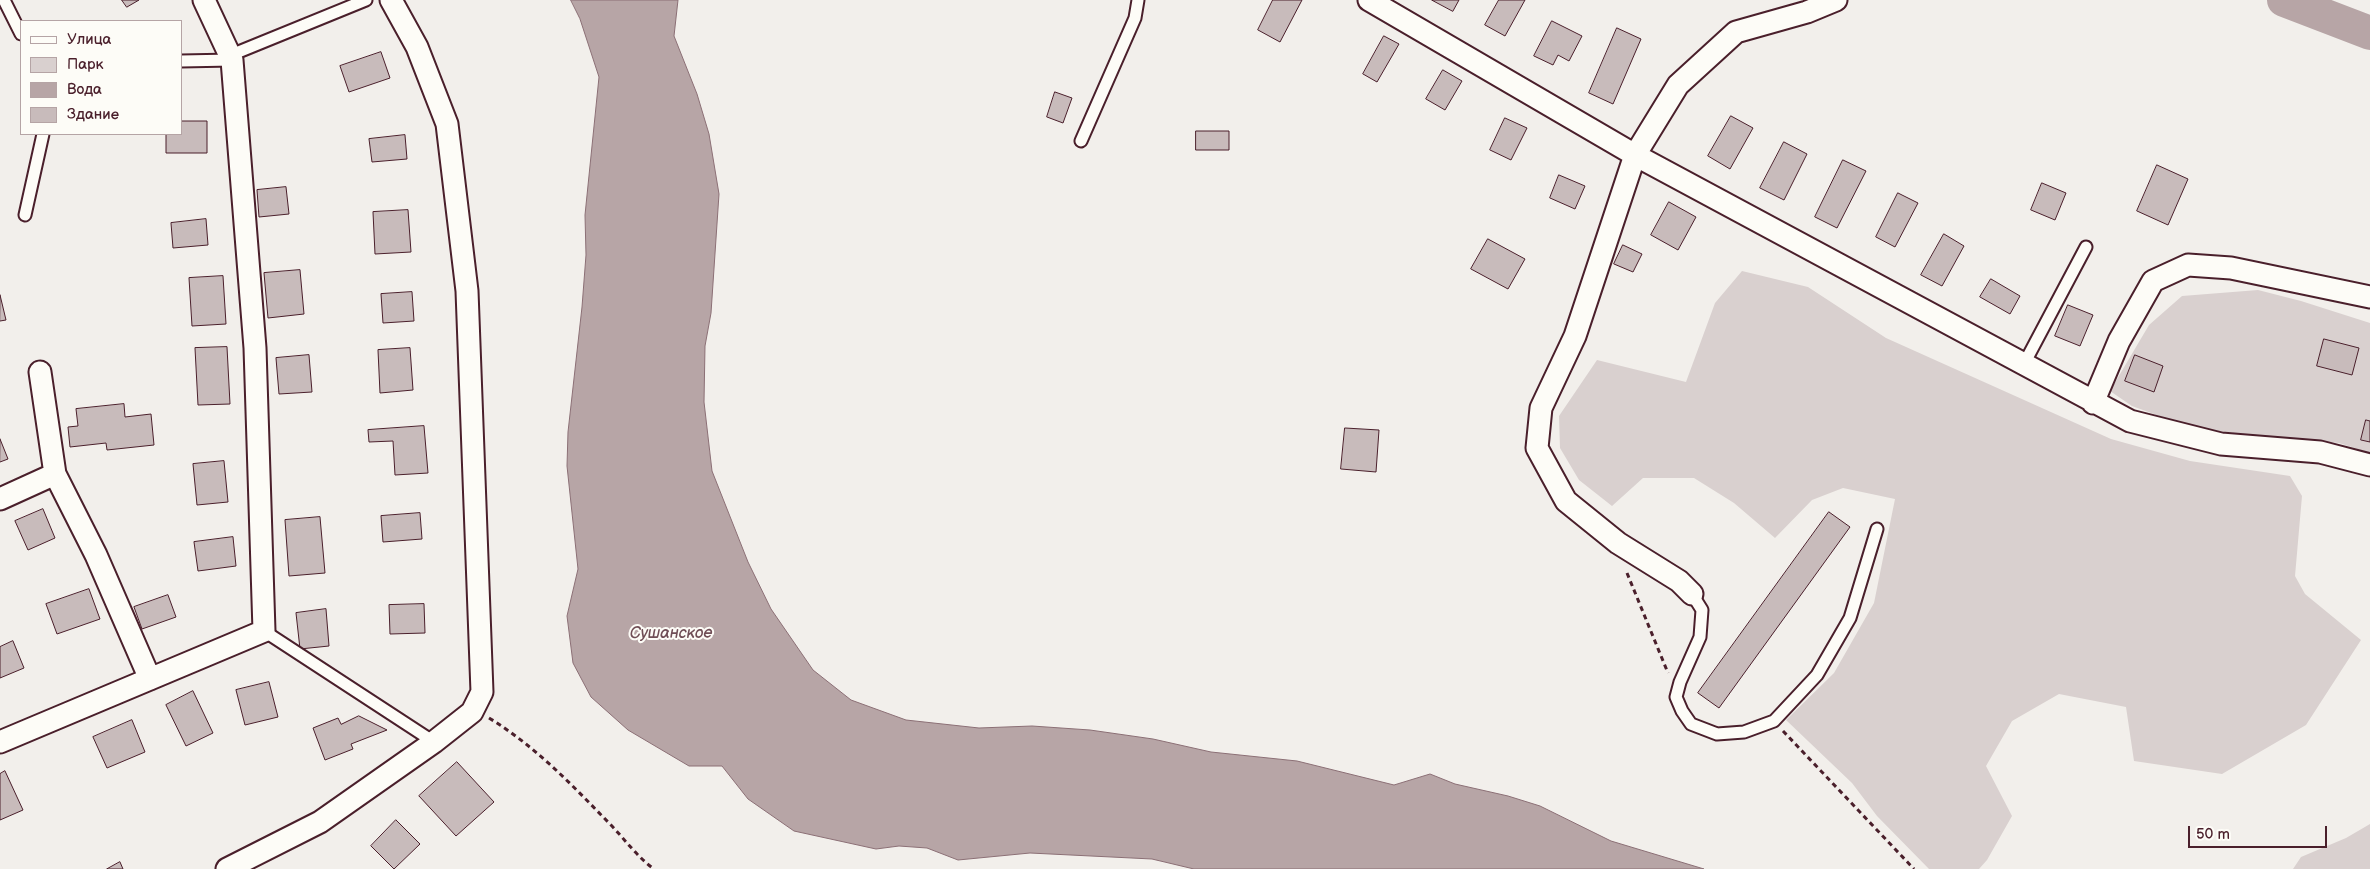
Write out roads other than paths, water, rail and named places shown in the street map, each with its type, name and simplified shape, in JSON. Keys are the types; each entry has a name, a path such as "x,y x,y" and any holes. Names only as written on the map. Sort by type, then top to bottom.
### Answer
{"street":[{"path":"0,742 264,631 255,348 232,57 204,0"},
{"path":"227,869 320,822 434,742 473,709 482,692 465,281 447,124 417,47 391,0"},
{"path":"1370,0 1635,155 2093,403 2130,421 2221,444 2320,452 2370,466"},
{"path":"1692,594 1679,581 1618,543 1566,500 1537,448 1541,408 1575,336 1635,155 1678,85 1736,32 1807,12 1836,0"},
{"path":"2093,403 2119,341 2153,281 2188,265 2231,268 2370,297"},
{"path":"40,372 56,474 96,555 150,679"},
{"path":"0,499 56,474"}],"lane":[{"path":"4,0 20,32"},
{"path":"182,61 232,57 366,0"},
{"path":"1081,141 1135,18 1138,0"},
{"path":"25,215 43,135"},
{"path":"2024,364 2086,247"},
{"path":"1692,594 1702,610 1700,637 1680,682 1676,697 1691,724 1717,734 1744,732 1774,721 1818,675 1850,618 1877,529"},
{"path":"264,631 434,742"}],"water":[{"name":"Сушанское","path":"571,0 678,0 674,36 697,94 709,134 719,194 711,313 705,346 704,402 712,471 748,562 771,609 813,670 851,700 906,720 979,728 1032,726 1090,730 1153,739 1211,752 1297,761 1394,785 1430,774 1455,784 1508,796 1540,806 1611,841 1704,869 1194,869 1152,859 1030,853 958,860 927,848 899,846 876,849 794,831 748,799 722,766 689,766 628,730 591,697 573,663 567,616 578,569 567,466 568,432 582,307 586,255 585,215 599,77 580,19"}],"waterway":[{"path":"2284,0 2370,33"}]}
